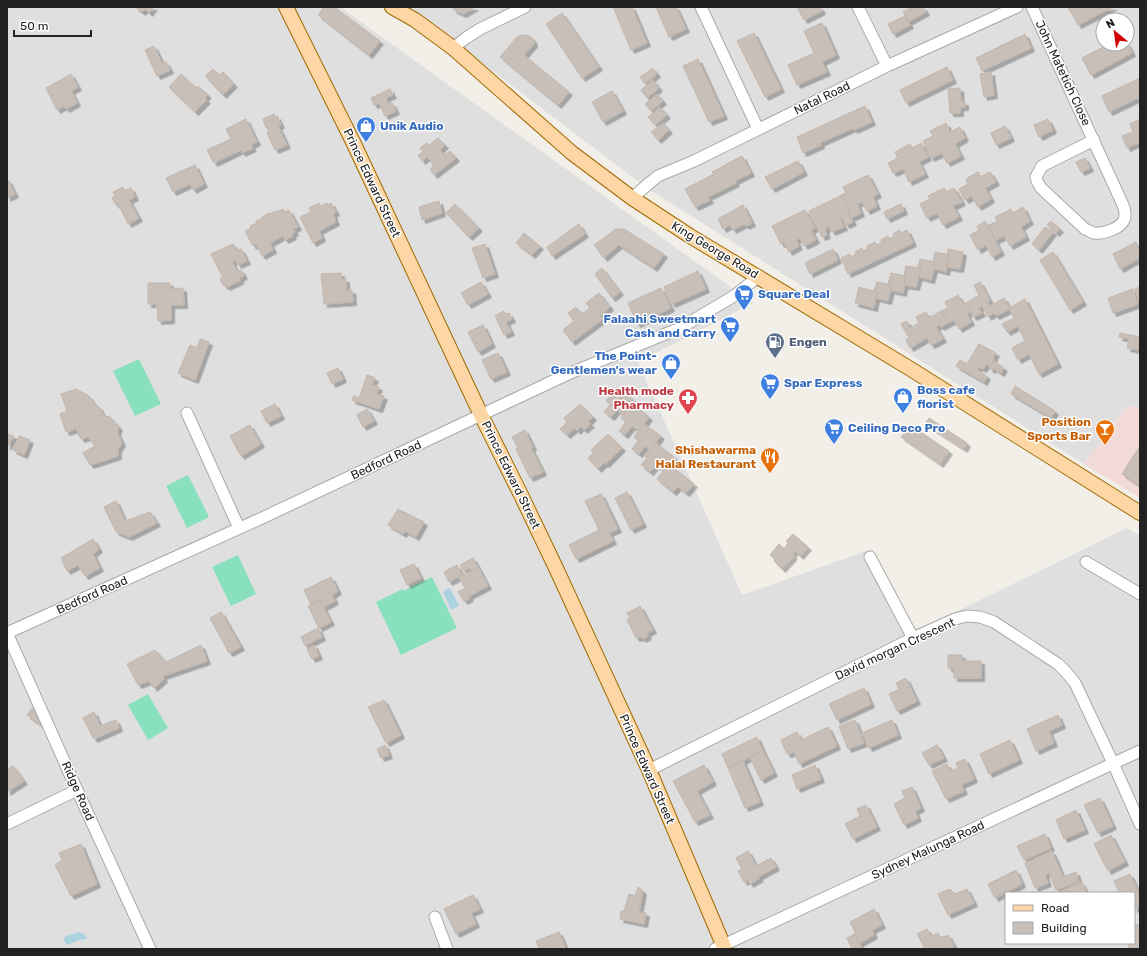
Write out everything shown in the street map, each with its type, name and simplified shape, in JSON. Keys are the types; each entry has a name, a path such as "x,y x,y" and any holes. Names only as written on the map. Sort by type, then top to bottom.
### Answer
{"main road":[{"name":"Prince Edward Street","path":"286,7 354,144 481,415 552,559 649,770 721,948"},
{"name":"King George Road","path":"392,7 415,20 453,48 572,153 632,198 690,236 759,276 910,368 1140,513"},
{"name":"King George Road","path":"404,7 415,20"}],"street":[{"path":"453,48 480,29 526,7"},
{"path":"701,7 758,129"},
{"path":"858,7 887,66"},
{"name":"Natal Road","path":"632,198 658,176 694,161 887,66 1017,7"},
{"name":"John Matetich Close","path":"1032,7 1094,140 1126,213 1124,221 1115,230 1094,233 1085,229 1041,188 1036,177 1042,166 1094,140"},
{"name":"Bedford Road","path":"7,633 269,515 568,374 680,328 734,296 759,276"},
{"path":"187,413 239,528"},
{"path":"870,556 914,638"},
{"path":"1086,562 1140,594"},
{"name":"David morgan Crescent","path":"649,770 955,619 967,616 980,617 994,622 1058,664 1076,683 1140,824"},
{"name":"Ridge Road","path":"7,633 150,949"},
{"name":"Sydney Malunga Road","path":"721,948 1140,751"},
{"path":"7,824 77,790"},
{"path":"435,917 447,949"}],"shaded area":[{"path":"7,7 340,7 753,303 638,362 742,595 872,549 913,633 1127,528 1140,536 1140,949 7,949"},
{"path":"408,7 1140,7 1140,406 1127,407 1084,464 647,188"},
{"path":"1140,406 1140,498 1084,464 1127,407"}],"green space":[{"path":"139,359 161,404 135,416 113,371"},
{"path":"188,475 209,517 187,528 166,486"},
{"path":"238,555 256,594 231,606 212,567"},
{"path":"432,577 457,628 401,655 376,602"},
{"path":"148,694 168,728 148,740 128,705"}],"water":[{"path":"446,588 450,588 459,606 451,610 443,592"},
{"path":"79,932 87,938 67,945 63,939 66,936"}],"building":[{"path":"135,7 154,7 149,13 145,9 142,12"},
{"path":"324,7 334,7 380,41 369,55 318,15"},
{"path":"453,7 475,7 463,14 454,10"},
{"path":"613,7 632,7 647,43 631,50"},
{"path":"656,7 676,7 686,29 669,37"},
{"path":"797,7 820,7 822,11 804,20"},
{"path":"913,7 923,7 926,12 908,22 903,12"},
{"path":"1068,7 1113,7 1103,12 1095,12 1095,16 1078,25"},
{"path":"562,13 599,67 582,78 546,24"},
{"path":"905,16 910,25 893,34 888,24"},
{"path":"822,23 836,55 822,62 827,72 797,85 788,65 814,53 804,31"},
{"path":"754,33 781,89 765,97 737,41"},
{"path":"1025,34 1031,48 982,71 976,58"},
{"path":"522,35 529,36 534,42 534,44 524,55 569,92 558,105 500,57 517,37"},
{"path":"154,46 162,63 166,62 170,70 157,76 145,50"},
{"path":"1095,51 1132,53 1091,75 1082,58"},
{"path":"698,59 724,116 709,122 683,66"},
{"path":"947,67 953,80 906,103 900,90"},
{"path":"653,68 657,74 645,84 640,77"},
{"path":"213,69 219,75 223,72 234,84 223,95 205,76"},
{"path":"991,72 994,95 984,97 980,74"},
{"path":"71,74 78,87 71,91 77,103 66,109 64,106 57,110 46,88"},
{"path":"181,74 196,88 198,86 208,95 204,98 207,100 195,112 169,87"},
{"path":"1140,78 1140,97 1109,112 1102,96"},
{"path":"653,80 659,88 647,98 641,90"},
{"path":"960,88 961,102 965,102 965,107 960,107 960,113 950,113 948,89"},
{"path":"390,89 393,95 386,98 388,103 392,103 396,111 385,116 379,103 374,105 371,98"},
{"path":"612,91 623,111 603,122 592,102"},
{"path":"657,94 663,101 651,111 645,104"},
{"path":"865,106 872,122 854,130 853,128 820,143 821,145 803,153 797,137"},
{"path":"660,107 667,115 655,125 648,117"},
{"path":"274,114 275,117 277,116 281,125 278,126 287,145 275,150 267,133 270,129 266,128 263,119"},
{"path":"246,119 257,142 251,145 253,148 242,153 241,150 214,163 207,150 231,139 226,129"},
{"path":"1048,119 1053,130 1039,137 1034,125"},
{"path":"1140,119 1140,142 1127,148 1122,136 1133,132 1130,124"},
{"path":"663,123 669,130 658,140 651,132"},
{"path":"946,123 950,132 960,127 965,138 955,144 961,156 947,163 942,153 931,158 923,141 933,136 930,131"},
{"path":"1005,126 1011,138 996,145 991,133"},
{"path":"438,138 445,145 440,150 444,155 450,151 456,158 434,175 430,169 434,166 427,157 422,161 418,155 423,152 420,148 427,143 429,145"},
{"path":"921,143 928,157 919,162 925,174 909,182 903,169 893,173 888,163 898,158 895,152 910,144 912,148"},
{"path":"742,156 751,173 735,181 736,183 708,197 710,200 695,207 685,189 714,174 712,172"},
{"path":"1085,158 1090,168 1081,172 1076,162"},
{"path":"798,161 804,172 772,189 765,177"},
{"path":"195,165 204,184 193,190 190,184 173,192 166,178"},
{"path":"978,172 980,177 990,172 996,182 985,188 991,199 978,207 972,196 965,200 959,189 968,184 966,179"},
{"path":"868,175 878,194 873,197 877,206 867,211 862,202 857,204 861,213 851,218 848,213 851,212 842,195 846,193 843,187"},
{"path":"7,180 15,194 7,198"},
{"path":"123,187 125,191 131,188 135,197 129,200 139,218 128,224 118,203 116,205 112,198 115,196 113,192"},
{"path":"944,188 946,192 954,188 962,202 953,206 959,217 943,225 937,213 927,218 920,204 930,199 928,196"},
{"path":"842,195 851,212 848,213 853,222 846,225 842,218 840,219 844,227 832,232 828,225 826,226 827,229 825,230 827,235 822,237 809,211"},
{"path":"439,201 442,213 422,220 419,207"},
{"path":"319,203 321,206 331,203 336,212 333,214 336,222 319,231 322,238 313,243 300,217 311,212 309,208"},
{"path":"455,204 479,228 469,237 446,213"},
{"path":"901,204 904,211 887,219 884,212"},
{"path":"743,205 752,223 746,226 744,224 733,230 730,225 723,229 718,219"},
{"path":"1023,207 1030,221 1021,227 1026,237 1010,246 1004,236 996,240 988,226 997,221 995,217 1011,209 1013,213"},
{"path":"283,209 285,212 289,210 298,227 293,229 295,232 292,234 293,236 285,240 283,236 270,243 273,250 262,256 256,244 253,246 245,231 251,228 250,226 257,223 256,221 263,218 262,217 269,213"},
{"path":"805,210 815,228 811,230 816,240 804,246 800,238 796,240 799,246 789,252 784,242 781,244 772,226"},
{"path":"985,221 1001,252 992,257 986,245 978,250 970,235 979,230 977,226"},
{"path":"1051,221 1060,229 1056,233 1047,225"},
{"path":"579,224 585,234 552,256 547,247"},
{"path":"1045,227 1053,232 1039,250 1032,244"},
{"path":"616,229 624,229 664,254 654,268 619,245 604,258 594,245"},
{"path":"900,230 901,233 907,230 913,243 848,274 841,258 850,254 851,257 856,254 855,252 862,248 863,251 868,248 867,246 875,242 876,245 888,236 889,239 894,236 893,234"},
{"path":"524,233 540,246 532,255 516,243"},
{"path":"1136,242 1140,252 1140,258 1120,269 1113,254"},
{"path":"233,244 237,251 241,249 247,261 238,265 235,260 232,262 237,271 241,270 244,276 239,278 241,280 227,287 226,285 224,286 220,279 223,278 211,254"},
{"path":"485,244 495,274 483,278 472,248"},
{"path":"833,249 838,260 810,274 805,263"},
{"path":"948,249 963,252 960,269 947,267 949,255 947,255"},
{"path":"935,252 949,255 946,272 935,269 936,262 933,262"},
{"path":"1053,252 1083,302 1070,310 1040,260"},
{"path":"920,259 936,262 931,280 919,277 921,268 918,267"},
{"path":"906,266 921,268 916,287 904,285"},
{"path":"602,268 620,292 612,298 595,274"},
{"path":"698,271 706,289 672,304 664,287"},
{"path":"341,273 341,279 346,279 346,291 352,290 353,302 324,304 321,274"},
{"path":"891,273 906,276 903,293 890,290 892,285 888,284"},
{"path":"481,282 488,294 468,305 461,293"},
{"path":"877,282 892,285 888,301 876,298 877,292 874,291"},
{"path":"980,282 990,301 988,302 990,306 1004,298 1010,309 996,316 994,313 988,317 982,306 979,308 982,313 973,317 966,303 979,295 974,285"},
{"path":"148,283 170,283 170,289 183,288 184,305 171,305 171,320 158,321 157,304 148,304"},
{"path":"859,287 877,292 874,308 855,303"},
{"path":"1140,287 1140,304 1135,289"},
{"path":"661,288 671,308 637,324 628,303"},
{"path":"1133,289 1138,304 1113,313 1108,298"},
{"path":"599,293 610,307 600,316 603,319 572,342 563,330 574,321 568,313 576,307 582,314 590,308 586,303"},
{"path":"958,295 963,304 966,303 971,311 967,314 971,322 959,329 954,320 948,323 941,311 948,308 945,302"},
{"path":"1025,299 1058,364 1039,374 1029,354 1018,360 1012,348 1025,341 1018,326 1007,332 1002,324 1014,318 1009,308"},
{"path":"504,311 505,314 509,313 512,319 506,322 511,332 504,335 495,316"},
{"path":"941,311 948,323 941,327 940,325 936,327 943,339 931,345 927,338 910,348 906,340 909,338 901,324 907,321 910,328 919,323 916,317 926,312 929,318"},
{"path":"483,325 492,344 478,352 468,332"},
{"path":"1120,333 1140,337 1138,350 1127,348 1129,339 1119,337"},
{"path":"200,339 209,342 195,380 178,373 190,345 197,348"},
{"path":"979,344 996,353 990,366 987,364 983,369 979,367 977,370 987,376 984,382 956,366 960,360 967,364"},
{"path":"498,353 507,372 491,379 482,360"},
{"path":"994,361 1004,368 1001,373 993,368 992,370 989,368"},
{"path":"338,368 343,379 332,384 327,373"},
{"path":"367,375 375,378 372,385 379,387 376,394 384,396 379,409 352,400 354,396 359,398"},
{"path":"1015,386 1055,411 1051,418 1011,394"},
{"path":"617,387 634,400 623,415 617,410 611,417 604,412 611,404 606,401"},
{"path":"76,389 89,396 94,404 99,407 104,416 110,417 119,427 117,432 122,443 118,449 118,456 90,465 83,453 95,446 88,437 81,439 76,429 66,432 60,414 67,411 61,394"},
{"path":"632,403 649,417 639,431 632,426 625,435 619,431 626,422 621,418"},
{"path":"275,404 281,416 267,423 261,411"},
{"path":"580,404 593,417 588,422 591,424 584,430 581,427 577,431 575,428 567,435 560,429 567,422 564,418"},
{"path":"367,409 374,421 363,427 357,415"},
{"path":"929,418 967,443 964,449 925,424"},
{"path":"644,424 661,436 650,450 645,446 639,454 632,449 638,441 634,437"},
{"path":"250,425 261,444 241,456 230,436"},
{"path":"910,425 949,451 940,464 901,437"},
{"path":"525,430 533,447 531,448 543,472 530,478 512,437"},
{"path":"7,434 14,436 7,447"},
{"path":"608,434 622,448 606,464 604,463 598,469 588,458 593,453 591,450"},
{"path":"19,436 30,440 24,455 13,450"},
{"path":"656,443 674,457 664,470 656,465 650,472 641,465 647,458 645,456"},
{"path":"1140,446 1140,463 1132,458"},
{"path":"1132,458 1140,463 1140,486 1122,474"},
{"path":"669,464 694,484 686,493 678,487 673,492 657,479"},
{"path":"627,492 643,524 631,530 615,498"},
{"path":"601,494 618,529 609,533 613,541 576,559 569,545 599,530 585,501"},
{"path":"116,501 125,521 150,512 157,523 129,537 116,532 104,507"},
{"path":"398,509 424,522 416,537 405,531 403,534 388,525"},
{"path":"793,534 808,547 800,556 795,551 792,555 794,556 782,569 770,555 779,544 784,549 788,543 786,541"},
{"path":"93,539 99,549 93,554 100,568 85,576 78,565 67,571 61,558"},
{"path":"473,558 478,567 471,571 470,568 464,571 460,565"},
{"path":"414,564 421,578 407,585 400,570"},
{"path":"457,565 462,575 449,582 444,572"},
{"path":"478,567 488,586 469,596 459,577"},
{"path":"331,577 338,591 332,595 335,601 324,607 321,600 311,605 304,590"},
{"path":"464,589 470,598 464,601 458,592"},
{"path":"320,601 331,622 319,628 308,606"},
{"path":"640,606 653,630 647,633 648,636 643,639 641,637 636,638 627,620 630,618 627,613"},
{"path":"221,612 241,647 229,653 210,618"},
{"path":"318,628 322,637 305,646 301,637"},
{"path":"201,645 207,661 163,676 164,679 154,688 149,681 138,685 127,664 155,650 166,662"},
{"path":"314,645 319,656 312,659 307,649"},
{"path":"948,655 962,655 962,661 981,661 981,678 954,678 954,668 948,668"},
{"path":"906,678 917,701 897,711 889,694 899,689 896,683"},
{"path":"864,688 871,704 837,720 829,704"},
{"path":"384,700 401,735 386,743 368,707"},
{"path":"32,708 44,718 41,725 27,715"},
{"path":"94,712 100,726 116,720 119,728 94,739 83,718"},
{"path":"1058,715 1062,725 1049,731 1054,743 1036,751 1027,729"},
{"path":"855,720 864,743 848,749 839,726"},
{"path":"892,720 898,735 869,748 862,733"},
{"path":"828,727 837,746 799,764 794,752 787,754 781,740 797,732 801,740"},
{"path":"757,737 763,751 728,768 722,754"},
{"path":"1010,740 1019,760 989,774 980,754"},
{"path":"385,745 389,755 381,758 377,749"},
{"path":"937,745 944,758 929,765 922,753"},
{"path":"763,751 774,773 761,780 750,758"},
{"path":"965,759 974,779 961,785 964,791 946,799 932,771 947,764 951,771 958,768 956,763"},
{"path":"743,761 760,802 745,808 728,768"},
{"path":"704,765 713,782 697,791 710,815 695,822 673,781"},
{"path":"815,765 821,779 797,789 792,775"},
{"path":"13,766 24,781 7,792 7,770"},
{"path":"912,787 921,808 915,811 918,818 904,825 894,804 905,798 902,791"},
{"path":"1100,798 1113,826 1098,833 1084,805"},
{"path":"866,805 877,827 853,839 845,824 860,816 857,809"},
{"path":"1076,810 1085,830 1064,839 1056,820"},
{"path":"1045,834 1051,848 1024,860 1017,846"},
{"path":"1111,835 1125,862 1108,871 1094,844"},
{"path":"81,844 97,884 71,896 55,865 62,860 59,853"},
{"path":"748,851 756,866 771,858 776,867 758,877 760,878 750,884 748,880 744,882 738,871 742,869 736,858"},
{"path":"1052,851 1063,877 1076,872 1079,881 1056,890 1049,873 1045,875 1048,883 1035,888 1025,863"},
{"path":"1016,870 1022,884 995,898 988,884"},
{"path":"1130,874 1140,896 1140,906 1135,908 1135,892 1119,892 1114,881"},
{"path":"1081,882 1086,891 1084,892 1059,892"},
{"path":"638,887 643,891 639,912 646,913 644,924 620,919 621,911 624,911 629,894 635,896"},
{"path":"950,889 955,894 967,889 974,903 948,915 938,894"},
{"path":"473,895 480,909 471,913 476,924 456,934 444,909"},
{"path":"874,909 882,925 872,930 874,935 860,943 850,922"},
{"path":"1135,924 1140,926 1140,949 1128,949 1130,944 1135,944"},
{"path":"927,929 931,936 938,933 941,938 948,935 954,946 948,949 925,949 917,934"},
{"path":"559,932 566,949 539,949 536,941"},
{"path":"855,934 862,949 852,949 847,938"}],"place":[{"name":"Unik Audio","path":"366,143"},
{"name":"Square Deal","path":"744,311"},
{"name":"Falaahi Sweetmart Cash and Carry","path":"730,343"},
{"name":"Engen","path":"775,359"},
{"name":"The Point- Gentlemen's wear","path":"671,380"},
{"name":"Spar Express","path":"770,400"},
{"name":"Boss cafe florist","path":"903,414"},
{"name":"Health mode Pharmacy","path":"688,415"},
{"name":"Ceiling Deco Pro","path":"834,445"},
{"name":"Position Sports Bar","path":"1105,446"},
{"name":"Shishawarma Halal Restaurant","path":"770,474"}]}
